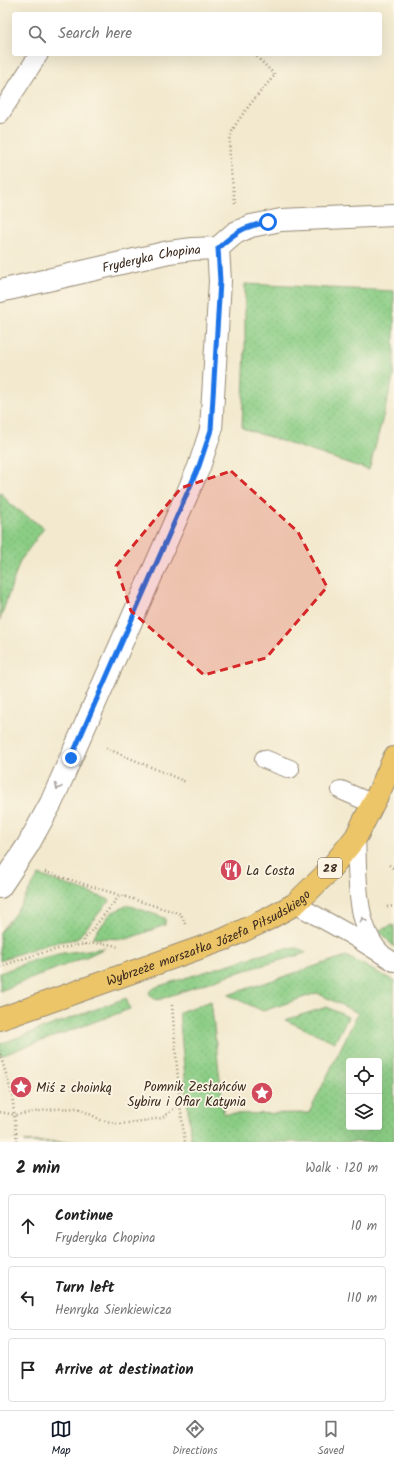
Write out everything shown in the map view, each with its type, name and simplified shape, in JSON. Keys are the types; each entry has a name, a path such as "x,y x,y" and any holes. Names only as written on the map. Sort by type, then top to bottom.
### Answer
{"main road":[{"name":"Wybrzeże marszałka Józefa Piłsudskiego","path":"0,1019 225,939 268,919 295,904 326,874 356,837 381,788 394,758"}],"street":[{"name":"Fryderyka Chopina","path":"0,291 169,252 218,248 235,233 251,226 268,222 394,215"},
{"path":"0,887 28,845 51,803 199,466 211,430 220,281 218,248"}],"lane":[{"path":"0,114 38,56"},
{"path":"264,759 290,769"},
{"path":"341,790 373,804"},
{"path":"356,837 359,890 362,914 367,935 374,947 388,958"},
{"path":"295,904 388,958"}],"path":[{"path":"235,208 231,156 231,133 238,121 275,75 256,56"},
{"path":"99,745 186,782"},
{"path":"389,865 394,869"},
{"path":"53,875 181,914 185,924"},
{"path":"84,945 84,940 120,895"},
{"path":"0,967 35,954 84,945 100,943 116,946 120,949"},
{"path":"172,1005 180,1104 185,1142"},
{"path":"0,1054 12,1094 17,1142"},
{"path":"0,1112 15,1115 54,1109 78,1108 101,1120 121,1124 162,1118 180,1104"}],"highlighted area":[{"path":"231,471 298,532 327,587 266,658 204,675 131,611 116,566 181,488"}],"green space":[{"path":"245,284 394,291 394,375 369,470 242,428 245,348"},
{"path":"0,492 11,505 44,528 20,561 0,620"},
{"path":"39,875 110,900 77,939 37,947 0,961 0,932 16,912"},
{"path":"128,905 165,918 165,925 127,939 92,938 111,913"},
{"path":"394,925 394,947 379,930"},
{"path":"105,948 0,991 0,973 34,960 63,953"},
{"path":"298,948 306,953 232,974 158,1000 152,998 149,992 156,987 256,956 283,949"},
{"path":"346,956 394,981 394,1142 191,1142 179,1012 211,1001 224,1114 309,1113 358,1013 317,993 263,1011 228,995"},
{"path":"126,998 130,1009 0,1056 0,1044"},
{"path":"327,1007 348,1017 335,1042 285,1020"},
{"path":"176,1141 176,1142 28,1142"}],"place":[{"name":"La Costa","path":"231,870"},
{"name":"Miś z choinką","path":"21,1087"},
{"name":"Pomnik Zesłańców Sybiru i Ofiar Katynia","path":"262,1093"}],"route":[{"path":"71,758 199,466 211,430 220,281 218,248 235,233 251,226 268,222"}]}
